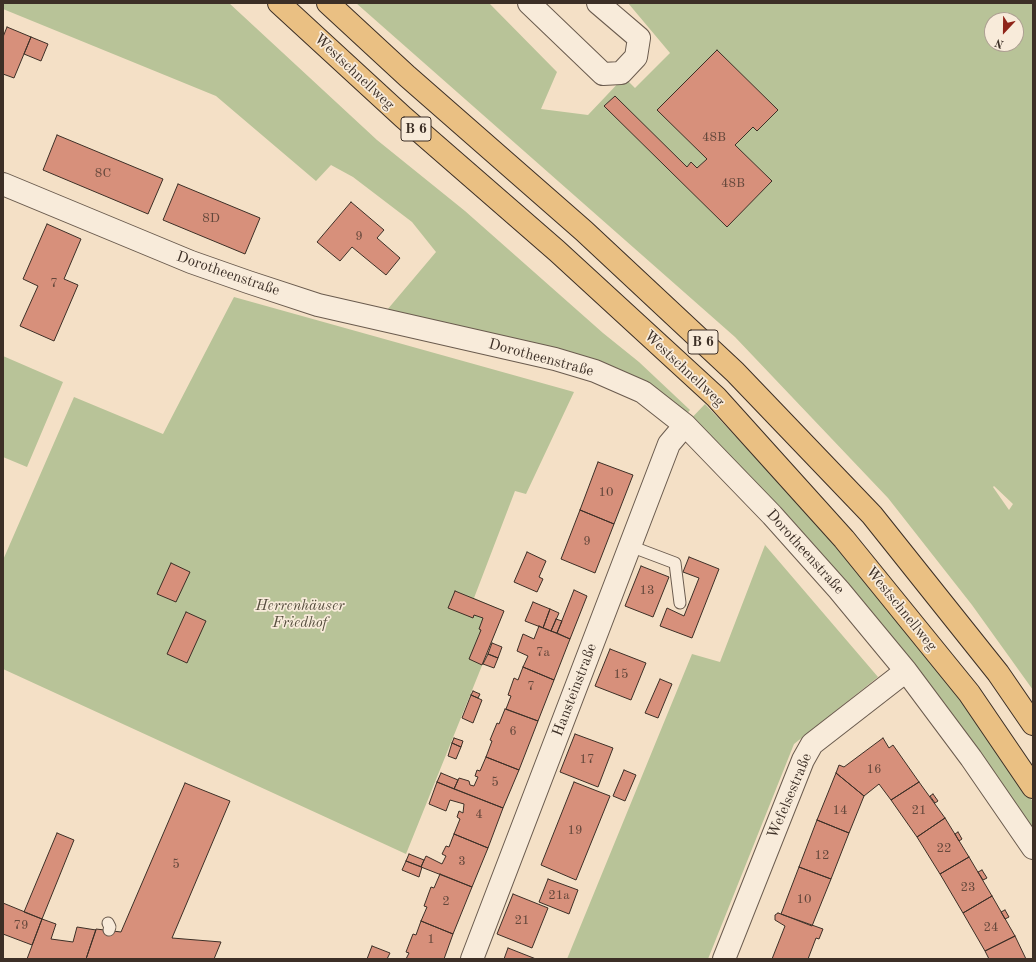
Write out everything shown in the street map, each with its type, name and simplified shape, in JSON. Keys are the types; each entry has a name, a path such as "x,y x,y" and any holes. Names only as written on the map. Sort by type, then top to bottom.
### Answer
{"highway":[{"name":"Westschnellweg","path":"279,3 403,117 557,251 716,397 844,539 969,693 1033,786"},
{"name":"B 6","path":"328,3 407,76 584,231 735,372 872,515 998,673 1033,724"}],"street":[{"path":"529,3 603,74 621,73 636,57 639,38 598,3"},
{"name":"Dorotheenstraße","path":"3,184 191,262 318,305 555,358 595,371 643,392 685,425 772,515 834,584 906,671 971,758 1033,848"},
{"name":"Hansteinstraße","path":"472,959 669,444 685,425"},
{"name":"Wefelsestraße","path":"724,959 803,760 812,744 906,671"}],"lane":[{"path":"630,546 675,563 680,603"}],"green space":[{"path":"3,3 229,3 377,140 465,211 603,333 639,362 690,410 685,416 557,348 387,310 436,252 412,222 353,177 331,165 316,181 216,96 3,9"},
{"path":"356,3 489,3 557,72 541,109 588,115 624,77 635,88 670,53 628,3 1033,3 1033,690 972,605 888,498 735,337","holes":["994,486 1013,504 1009,510 993,487"]},
{"name":"Herrenhäuser Friedhof","path":"234,297 574,392 526,494 515,491 474,598 504,611 406,854 3,669 3,560 74,397 163,434"},
{"path":"3,356 63,382 27,467 3,457"},
{"path":"705,404 838,545 960,696 1033,802 1033,848 971,758 685,425"},
{"path":"765,545 878,677 794,744 708,959 567,959 692,654 720,662"}],"building":[{"path":"7,27 31,37 14,78 3,74 3,37"},
{"path":"31,37 48,44 41,61 24,54"},
{"path":"717,50 778,110 757,131 753,127 735,145 772,181 727,227 604,106 615,96 687,167 691,162 697,168 707,159 657,110"},
{"path":"57,135 163,179 148,214 43,170"},
{"path":"178,184 260,218 245,254 163,220"},
{"path":"351,202 384,230 377,238 400,258 386,275 352,247 340,261 317,242"},
{"path":"47,224 81,239 64,279 78,285 54,341 20,326 38,286 23,279"},
{"path":"598,462 633,475 614,524 580,510"},
{"path":"580,510 614,524 595,573 561,559"},
{"path":"527,552 546,561 539,577 543,579 537,592 514,582"},
{"path":"689,557 719,569 692,638 660,626 667,608 684,616 699,578 683,572"},
{"path":"171,563 190,572 176,602 157,594"},
{"path":"641,566 669,577 653,617 625,606"},
{"path":"574,590 587,596 570,639 557,633"},
{"path":"455,591 504,611 482,665 469,659 481,630 479,629 483,618 474,615 473,618 448,608"},
{"path":"533,602 550,609 543,628 525,621"},
{"path":"550,609 559,613 551,631 543,628"},
{"path":"186,612 206,621 187,663 167,654"},
{"path":"556,619 562,621 557,633 551,631"},
{"path":"539,626 570,639 554,680 523,667 528,656 517,651 523,634 534,639"},
{"path":"492,643 502,647 498,658 488,654"},
{"path":"610,649 646,663 631,700 595,686"},
{"path":"488,654 498,658 494,668 483,664"},
{"path":"523,667 554,680 538,721 506,709 511,696 508,695 514,678 518,680"},
{"path":"660,679 672,684 658,718 645,713"},
{"path":"473,691 480,694 478,698 471,695"},
{"path":"471,695 482,700 473,723 462,718"},
{"path":"505,709 538,721 519,770 486,757 492,741 490,740"},
{"path":"575,734 613,748 598,787 560,772"},
{"path":"454,738 463,741 461,747 452,743"},
{"path":"883,738 889,748 893,745 919,782 891,800 879,784 864,796 836,773 839,765 844,767"},
{"path":"452,743 461,747 456,759 448,756"},
{"path":"486,757 519,770 503,808 454,789 459,778 469,781 470,785 474,786 478,777 475,776 477,770 480,771"},
{"path":"624,770 636,775 625,801 613,796"},
{"path":"441,773 458,780 454,789 437,782"},
{"path":"836,773 864,796 849,833 817,820"},
{"path":"437,782 503,808 488,848 454,834 460,819 457,817 459,811 463,813 464,804 450,800 446,811 429,804"},
{"path":"574,782 610,796 576,880 541,865"},
{"path":"919,782 945,818 917,837 891,800"},
{"path":"185,783 230,801 172,938 221,942 214,959 86,959 96,929 121,932"},
{"path":"933,794 938,801 935,803 930,796"},
{"path":"945,818 969,857 940,874 917,837"},
{"path":"817,820 849,833 831,879 799,867"},
{"path":"958,832 962,839 959,841 955,834"},
{"path":"57,833 74,840 42,919 24,912"},
{"path":"454,834 488,848 472,887 421,867 426,856 442,864 446,856 442,854 446,846 449,847"},
{"path":"409,854 424,860 421,867 406,861"},
{"path":"969,857 992,896 963,913 940,874"},
{"path":"406,861 422,867 419,877 402,870"},
{"path":"799,867 831,879 812,926 781,914"},
{"path":"982,870 987,878 983,880 978,872"},
{"path":"440,874 472,887 453,934 421,921 427,907 424,906 431,887 434,888"},
{"path":"548,879 578,890 569,914 539,902"},
{"path":"513,894 548,908 532,948 497,934"},
{"path":"992,896 1015,936 985,951 963,913"},
{"path":"3,903 42,919 32,945 3,934"},
{"path":"1005,910 1009,917 1005,919 1001,912"},
{"path":"778,913 823,929 819,939 816,938 808,959 772,959 785,926 775,920 775,915"},
{"path":"42,919 56,924 51,939 73,942 77,927 96,930 86,959 27,959"},
{"path":"421,921 453,934 444,959 406,959 409,953 406,952 413,934 416,935"},
{"path":"1015,936 1026,959 989,959 985,951"},
{"path":"372,946 390,953 387,959 367,959"},
{"path":"508,948 536,959 504,959"}]}
